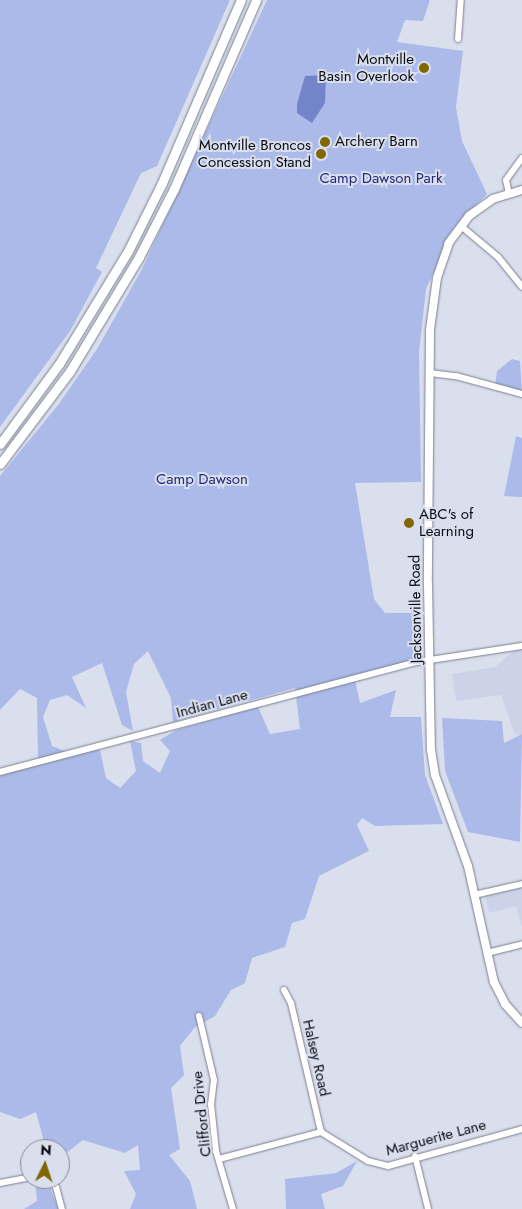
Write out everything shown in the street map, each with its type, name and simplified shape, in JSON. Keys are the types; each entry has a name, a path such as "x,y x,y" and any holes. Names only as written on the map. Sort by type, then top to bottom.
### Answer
{"highway":[{"path":"0,444 59,364 128,251 162,183 241,0"},
{"path":"0,464 70,371 139,257 174,189 256,0"}],"main road":[{"name":"Jacksonville Road","path":"522,190 480,206 461,226 449,243 437,278 430,330 430,659 432,763 462,845 497,991 522,1023"}],"street":[{"path":"458,39 461,0"},
{"path":"509,194 506,180 522,158"},
{"path":"461,226 498,257 522,287"},
{"path":"430,373 456,376 522,394"},
{"name":"Indian Lane","path":"0,772 430,659 522,646"},
{"path":"474,895 522,884"},
{"path":"487,953 522,944"},
{"name":"Halsey Road","path":"284,990 291,1003 321,1132"},
{"name":"Clifford Drive","path":"199,1016 214,1080 211,1104 218,1159 233,1209"},
{"name":"Marguerite Lane","path":"321,1132 376,1164 388,1166 415,1156 522,1128"},
{"path":"218,1159 321,1132"},
{"path":"415,1156 428,1209"},
{"path":"0,1182 20,1179"},
{"path":"56,1189 62,1209"}],"shaded area":[{"path":"326,75 325,103 312,123 297,113 297,104 305,76"},
{"path":"522,644 522,734 515,735 501,695 456,701 452,674 495,667"},
{"path":"522,882 522,928 516,906 489,913 484,892"}],"green space":[{"path":"0,0 230,0 157,166 141,173 96,268 102,272 70,331 0,427"},
{"path":"267,0 430,0 423,21 405,20 397,42 463,51 456,107 462,141 487,194 454,228 426,289 419,352 421,482 355,483 374,599 385,613 420,613 423,652 420,654 420,660 354,676 360,703 396,690 390,717 421,717 425,775 443,824 375,826 362,818 357,825 369,851 319,876 305,919 292,923 285,947 252,958 245,983 231,990 215,1016 195,1027 180,1046 184,1075 171,1088 180,1149 169,1155 190,1181 197,1209 130,1209 136,1194 124,1171 140,1170 138,1145 125,1153 83,1140 70,1150 70,1139 43,1139 36,1112 20,1119 0,1112 0,770 38,761 37,698 20,689 0,710 0,476 58,405 97,349 141,271","holes":["148,651 171,698 173,722 295,688 300,729 270,734 258,707 176,730 160,740 170,751 160,773 143,761 141,743 130,741 136,771 120,788 106,778 99,745 72,754 52,746 43,717 50,700 67,695 86,708 72,677 102,663 122,725 133,731 126,692 134,664"]},
{"path":"512,359 520,361 522,394 495,387 497,371"},
{"path":"516,436 522,438 522,497 504,496"},
{"path":"442,718 502,721 504,743 522,734 520,842 468,832 445,771"},
{"path":"357,1161 343,1186 321,1194 325,1209 286,1209 285,1179 336,1173"},
{"path":"36,1189 51,1189 58,1209 24,1209 37,1201"}],"place":[{"name":"Montville Basin Overlook","path":"424,68"},
{"name":"Archery Barn","path":"325,142"},
{"name":"Montville Broncos Concession Stand","path":"321,154"},
{"name":"ABC's of Learning","path":"409,523"}],"park label":[{"name":"Camp Dawson Park","path":"381,179"},
{"name":"Camp Dawson","path":"202,480"}]}
